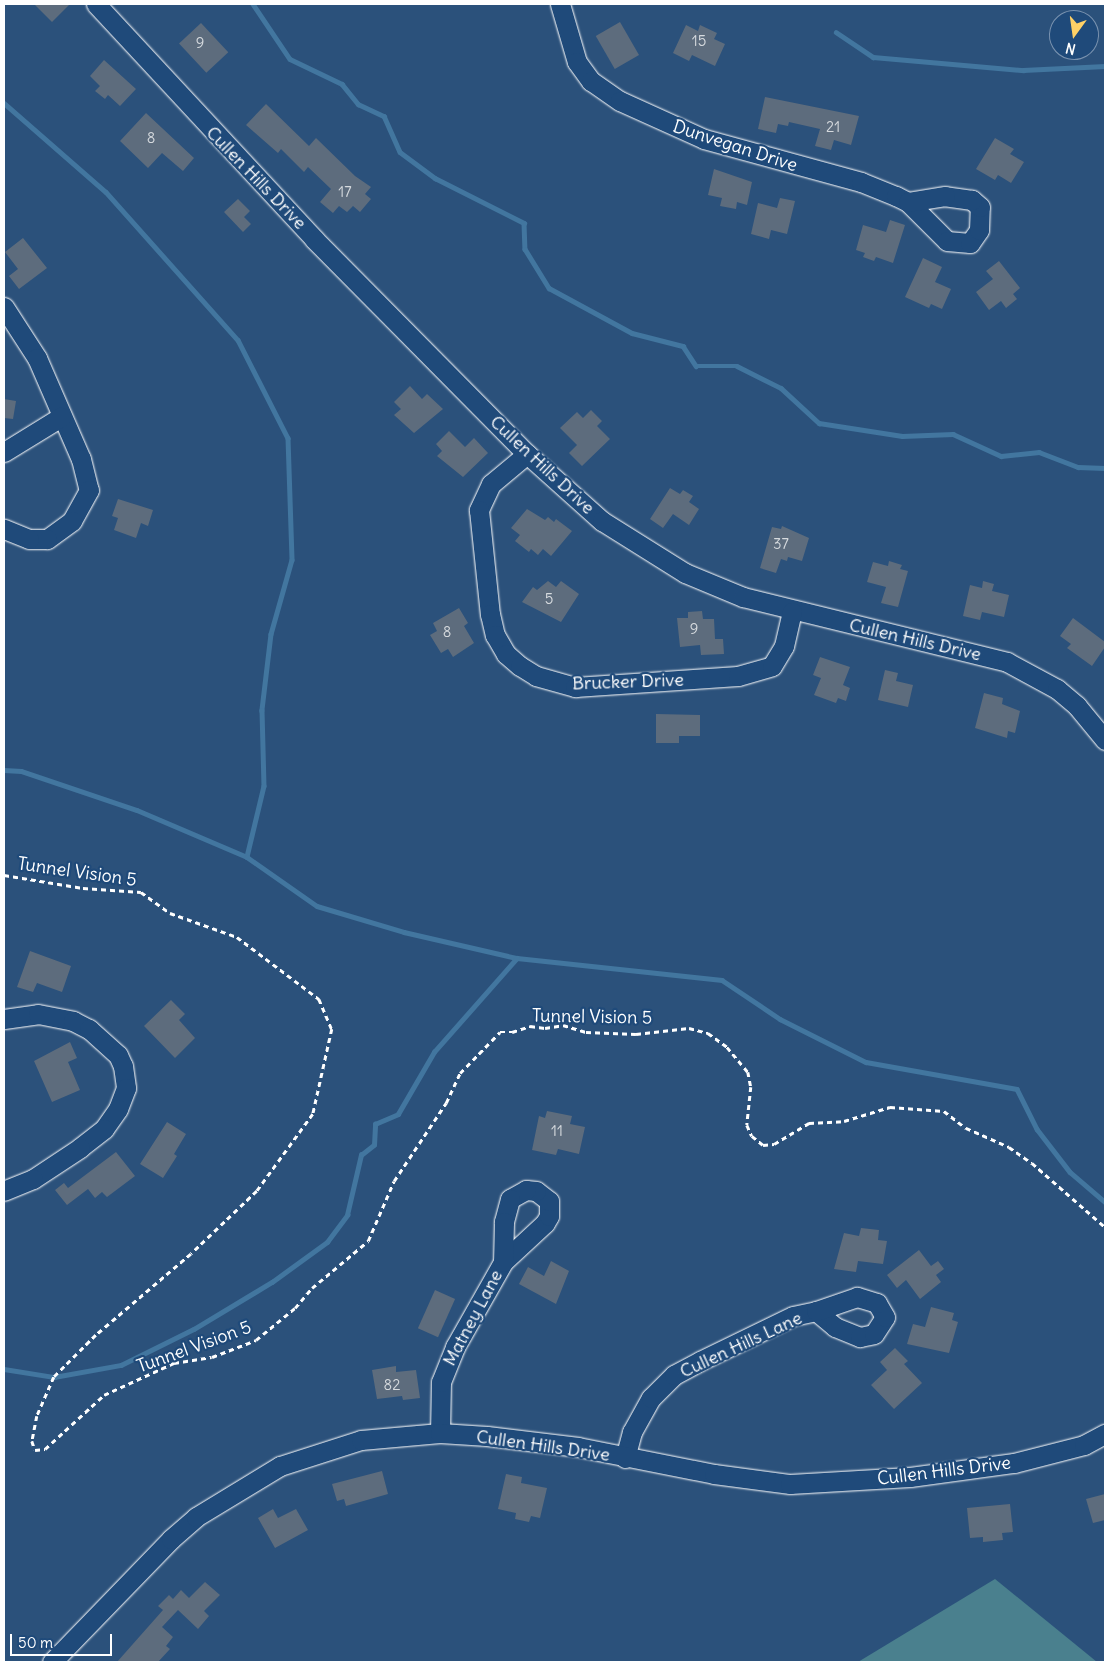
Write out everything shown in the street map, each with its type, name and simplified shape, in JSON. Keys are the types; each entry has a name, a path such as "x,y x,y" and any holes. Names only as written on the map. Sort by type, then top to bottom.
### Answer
{"street":[{"name":"Cullen Hills Drive","path":"96,4 259,182 527,454 602,521 642,549 685,574 743,597 792,612 1007,662 1057,690 1077,706 1105,740"},
{"name":"Dunvegan Drive","path":"560,4 578,62 592,81 620,101 704,139 861,182 908,202"},
{"path":"4,307 37,358 87,475 89,490 82,506 72,521 47,539 29,539 4,528"},
{"path":"4,452 61,417"},
{"name":"Brucker Drive","path":"527,454 491,484 480,510 490,614 495,635 506,654 528,671 575,687 738,676 772,666 784,646 792,612"},
{"path":"4,1019 38,1014 73,1021 89,1028 118,1055 124,1066 126,1088 118,1109 92,1138 33,1179 4,1192"},
{"name":"Matney Lane","path":"440,1433 441,1382 448,1364 503,1262"},
{"name":"Cullen Hills Lane","path":"625,1458 640,1413 674,1375 793,1316 816,1311"},
{"name":"Cullen Hills Drive","path":"52,1662 170,1540 196,1517 252,1480 307,1455 361,1440 440,1433 532,1440 753,1481 790,1484 852,1482 1014,1462 1084,1445 1105,1434"}],"path":[{"name":"Tunnel Vision 5","path":"4,875 83,888 141,892 170,913 238,937 319,999 332,1029 314,1114 257,1191 191,1254 96,1334 54,1377 37,1416 32,1441 35,1450 45,1449 104,1394 174,1363 212,1357 256,1340 295,1308 312,1288 368,1241 394,1181 446,1102 460,1073 500,1032 512,1032 530,1026 545,1028 563,1025 586,1032 636,1034 689,1028 708,1033 727,1047 748,1072 751,1087 747,1125 752,1136 763,1145 774,1144 809,1123 844,1121 890,1107 944,1111 966,1128 1009,1147 1032,1163 1105,1228"}],"green space":[{"path":"995,1579 1097,1662 858,1662"}],"building":[{"path":"34,4 70,4 52,22"},
{"path":"620,22 639,55 615,69 596,36"},
{"path":"201,23 228,52 206,73 179,43"},
{"path":"686,25 698,31 700,25 717,33 714,39 725,44 715,66 692,55 689,61 673,53"},
{"path":"104,60 136,89 120,106 108,95 105,99 95,91 100,86 90,76"},
{"path":"765,97 859,116 851,145 834,140 831,150 815,146 820,129 789,122 788,126 778,124 776,133 758,129"},
{"path":"266,104 309,146 316,138 355,176 371,187 365,194 371,199 360,212 353,206 347,212 339,206 333,213 320,202 331,189 308,167 304,172 281,149 278,153 246,125"},
{"path":"146,113 194,158 183,171 162,153 148,168 120,141"},
{"path":"995,138 1014,149 1010,154 1024,162 1011,183 998,175 995,180 976,169"},
{"path":"714,169 752,182 747,205 737,202 736,209 720,206 722,198 708,195"},
{"path":"780,198 795,201 787,234 771,230 769,239 751,234 758,203 777,208"},
{"path":"238,199 250,211 244,217 251,224 243,232 224,212"},
{"path":"890,220 905,225 893,263 876,257 874,261 863,257 865,253 856,250 863,225 886,232"},
{"path":"23,238 47,268 19,289 9,276 18,269 5,252"},
{"path":"923,258 942,267 935,282 951,289 942,309 931,304 929,308 905,297"},
{"path":"999,261 1020,288 1013,294 1017,299 1006,308 1001,301 989,310 976,292 993,279 986,271"},
{"path":"410,386 422,399 427,394 443,409 414,433 394,415 401,409 394,402"},
{"path":"4,399 16,401 13,419 4,418"},
{"path":"591,410 602,421 597,426 610,439 582,466 569,453 577,445 560,428 577,412 583,418"},
{"path":"449,431 465,447 474,438 488,453 463,477 437,456 442,451 436,444"},
{"path":"670,488 680,494 683,490 693,496 689,502 699,509 689,525 673,514 663,528 650,519"},
{"path":"118,499 153,510 148,526 141,523 136,538 114,530 118,518 112,516"},
{"path":"527,509 545,520 548,517 554,522 556,519 572,531 551,556 543,549 538,555 531,549 529,552 515,541 520,535 511,528"},
{"path":"782,526 809,538 802,561 788,557 787,561 781,559 776,573 760,568 772,527 781,529"},
{"path":"889,561 902,565 900,569 908,571 898,607 881,603 886,587 867,582 873,562 888,566"},
{"path":"548,581 556,587 561,581 579,594 561,622 522,602 533,587 537,590"},
{"path":"983,581 994,584 992,591 1009,595 1004,617 982,612 980,620 963,616 970,585 982,588"},
{"path":"459,608 468,623 464,626 474,643 453,657 448,649 441,653 430,635 437,631 433,623"},
{"path":"702,611 703,619 714,619 715,639 723,639 724,654 701,655 700,645 680,647 677,618 688,618 688,612"},
{"path":"1073,618 1105,642 1105,647 1092,666 1067,648 1071,644 1060,636"},
{"path":"820,657 850,667 843,685 850,688 846,701 838,698 836,703 814,695 821,678 813,675"},
{"path":"885,670 898,673 896,681 913,685 908,707 878,700"},
{"path":"984,693 1003,698 1002,704 1020,711 1015,733 1008,731 1007,738 975,728"},
{"path":"656,714 700,715 700,736 679,736 679,743 656,743"},
{"path":"30,951 71,966 62,992 37,983 33,992 17,987"},
{"path":"171,1000 185,1014 179,1020 195,1038 175,1058 144,1026"},
{"path":"70,1042 77,1058 68,1062 80,1090 52,1102 34,1061"},
{"path":"547,1111 572,1116 570,1124 585,1127 579,1154 558,1149 556,1155 532,1150 539,1116 545,1118"},
{"path":"167,1122 186,1134 174,1154 177,1156 163,1178 140,1164"},
{"path":"116,1152 135,1176 107,1197 102,1192 95,1198 88,1189 67,1205 55,1190 64,1183 68,1188"},
{"path":"861,1228 879,1230 878,1240 887,1241 883,1264 858,1261 856,1272 834,1269 844,1233 859,1236"},
{"path":"919,1250 931,1266 938,1261 944,1269 936,1275 941,1282 920,1299 906,1280 897,1288 887,1275"},
{"path":"551,1261 569,1271 556,1304 519,1284 528,1267 544,1276"},
{"path":"435,1290 455,1299 438,1337 418,1328"},
{"path":"931,1307 954,1313 952,1320 958,1322 949,1353 907,1344 913,1324 925,1327"},
{"path":"895,1348 908,1361 904,1364 922,1383 894,1409 871,1385 887,1370 880,1362"},
{"path":"396,1366 396,1372 416,1370 420,1398 403,1400 402,1396 377,1399 372,1370"},
{"path":"382,1471 388,1494 346,1506 344,1499 337,1501 332,1484"},
{"path":"506,1474 522,1477 521,1483 547,1488 540,1518 531,1516 529,1522 515,1519 516,1513 498,1509"},
{"path":"1105,1494 1105,1520 1093,1523 1086,1499"},
{"path":"1010,1504 1013,1532 1002,1533 1003,1540 983,1542 983,1537 970,1538 967,1508"},
{"path":"273,1509 278,1518 296,1509 308,1530 275,1548 258,1518"},
{"path":"205,1582 220,1595 204,1611 209,1616 198,1629 178,1610 162,1627 173,1637 166,1646 170,1649 158,1662 117,1662 163,1610 158,1606 169,1595 173,1599 181,1590 189,1598"}],"waterway":[{"path":"253,4 290,59 342,84 358,104 384,116 400,152 435,178 524,223 525,249 549,288 632,333 683,346 696,366 737,366 781,388 819,423 902,436 953,434 1001,456 1039,452 1078,467 1105,468"},
{"path":"836,32 873,57 1023,70 1105,66"},
{"path":"4,103 106,192 238,340 288,438 292,560 271,634 262,710 264,786 247,857"},
{"path":"4,770 21,771 137,810 247,857 317,906 404,932 517,958 722,980 780,1019 866,1062 1017,1089 1037,1129 1070,1172 1105,1202"},
{"path":"4,1369 54,1377 121,1365 194,1329 272,1282 327,1242 347,1215 361,1155 374,1145 375,1124 398,1114 434,1052 517,958"}]}
